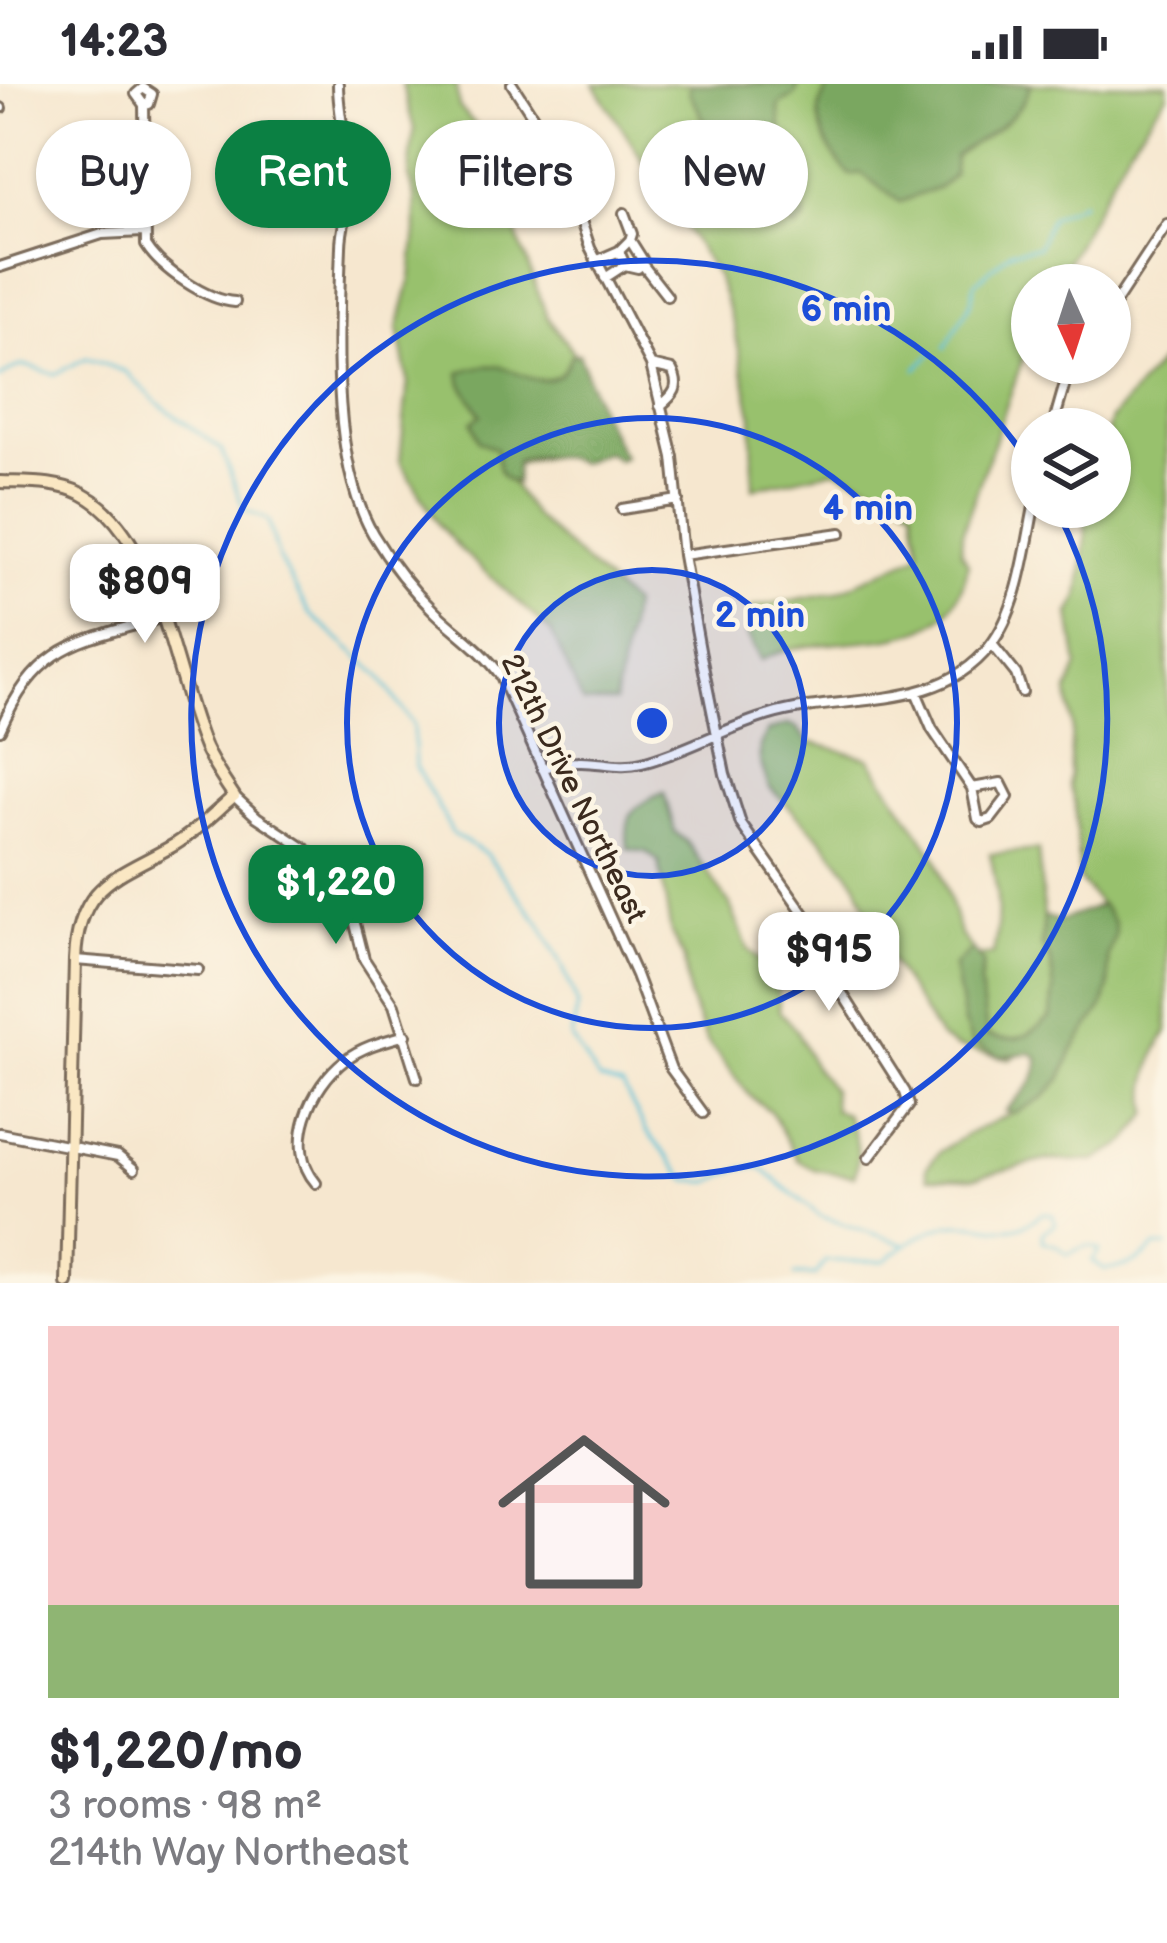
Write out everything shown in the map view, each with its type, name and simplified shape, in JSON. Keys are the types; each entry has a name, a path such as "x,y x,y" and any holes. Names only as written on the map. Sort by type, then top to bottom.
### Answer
{"street":[{"name":"212th Drive Northeast","path":"338,84 350,186 340,242 342,420 353,495 375,537 434,611 490,661 636,974 671,1069 703,1113"},
{"path":"512,84 561,160 596,261 651,365 673,458 682,555 717,734 741,824 819,935 842,994 905,1092 909,1105 869,1158"},
{"path":"144,105 143,232 154,258 219,301 235,302"},
{"path":"596,261 619,251 629,240 632,234 624,212"},
{"path":"1131,279 1167,224"},
{"path":"0,267 102,234 143,232"},
{"path":"629,240 667,296"},
{"path":"619,251 626,265 642,264"},
{"path":"605,278 626,265"},
{"path":"651,365 672,370 676,378 672,397 660,406"},
{"path":"0,482 54,484 81,493 115,518 138,559 207,752 234,796 333,873 350,904 364,959 394,1005 417,1078"},
{"path":"622,509 678,500"},
{"path":"542,768 579,762 640,764 812,704 917,694 973,663 992,644 1018,580 1029,528"},
{"path":"682,555 841,533"},
{"path":"0,730 25,681 44,661 74,644 160,618"},
{"path":"992,644 1016,674 1022,692"},
{"path":"917,694 932,728 972,788 982,822 991,819 1009,796 1001,783 972,788"},
{"path":"68,1283 74,961 85,914 105,884 135,862 181,841 234,796"},
{"path":"74,961 198,970"},
{"path":"316,1183 302,1160 302,1135 309,1106 324,1080 365,1048 406,1035"},
{"path":"0,1132 118,1156 134,1168"}],"green space":[{"path":"402,84 456,84 459,107 471,120 415,120 415,197 409,176 414,129"},
{"path":"594,84 1167,84 1167,94 1129,146 1066,264 1011,264 1014,384 962,533 961,552 968,563 958,597 939,619 914,632 884,639 789,650 761,660 747,635 753,607 837,592 915,556 920,551 913,508 885,489 835,470 753,488 752,415 734,326 717,277 686,228 808,228 808,120 639,120 639,155"},
{"path":"690,84 799,84 794,96 779,105 781,120 704,120 689,92"},
{"path":"829,84 1031,84 1010,118 955,156 954,174 940,187 900,202 861,173 851,175 834,155 819,120"},
{"path":"514,228 547,317 576,356 561,453 501,468 534,516 632,605 615,702 583,703 551,632 460,549 439,525 400,461 408,381 398,328 411,279 416,231"},
{"path":"579,354 599,409 624,457 618,460 607,452 579,463 531,458 516,461 516,483 505,479 496,449 479,441 472,422 481,415 460,373 496,366 545,380 560,374 571,355"},
{"path":"1167,354 1167,1031 1150,1070 1149,1113 1128,1141 1095,1161 1047,1160 973,1178 928,1177 926,1168 941,1151 1044,1097 1061,1079 1109,987 1113,922 1079,879 1075,803 1069,786 1072,726 1068,692 1078,666 1070,614 1079,597 1085,528 1131,528 1131,408 1120,408"},
{"path":"796,727 809,742 869,758 937,859 960,934 977,957 993,955 995,942 998,904 990,854 1038,850 1042,946 1051,962 1054,990 1051,1018 1036,1043 1011,1059 956,1047 940,1038 879,942 857,883 823,840 769,787 760,746 768,731"},
{"path":"664,793 675,832 730,905 748,949 778,979 779,1011 797,1031 813,1065 832,1089 834,1110 846,1114 857,1144 854,1176 816,1170 798,1160 771,1112 750,1096 706,1040 689,998 684,959 671,933 659,862 646,852 628,849 632,813"},
{"path":"1102,905 1115,934 1104,1005 1073,1050 1061,1079 1044,1097 1015,1113 1005,1111 1032,1081 1038,1058 1031,1053 1000,1056 972,1043 954,966 972,949 983,963 980,983 987,1035 1022,1037 1051,1017 1054,990 1051,962 1042,946 1044,916 1059,921"}],"waterway":[{"path":"945,348 971,302 975,283 1011,251 1038,247 1050,218 1082,202"},
{"path":"916,369 932,353"},
{"path":"0,378 22,366 55,374 86,358 126,372 159,404 221,449 244,509 268,520 279,559 309,613 379,675 413,725 415,765 453,834 486,854 539,922 578,1006 571,1038 599,1080 623,1087 646,1130 688,1181 710,1182 741,1168 760,1167 820,1216 905,1244"},
{"path":"795,1275 816,1275 825,1261 885,1261 941,1227 1012,1228 1043,1213 1053,1215 1056,1224 1043,1232 1043,1241 1068,1255 1092,1246 1100,1250 1092,1261 1104,1269 1132,1264 1154,1247 1167,1246"}]}
